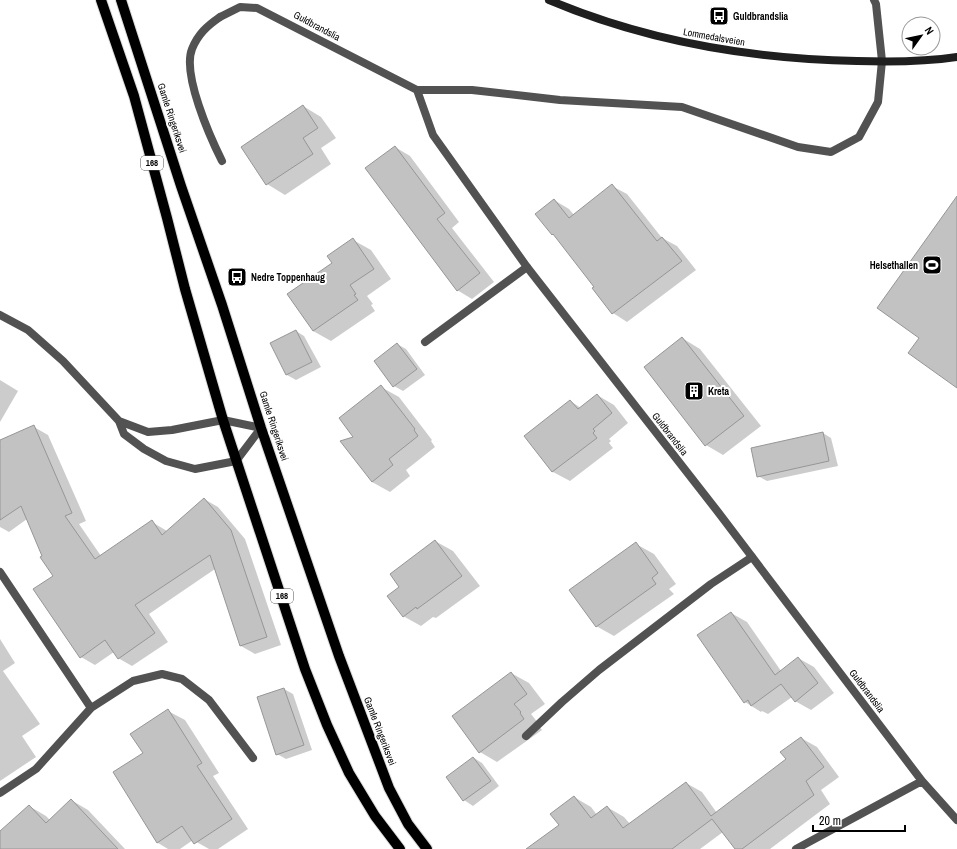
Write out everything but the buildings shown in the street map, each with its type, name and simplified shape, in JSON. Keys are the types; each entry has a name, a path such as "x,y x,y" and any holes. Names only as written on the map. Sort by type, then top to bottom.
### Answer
{"main road":[{"name":"168","path":"101,0 134,96 168,218 185,289 223,420 305,669 327,725 358,789 375,816 400,849"},
{"name":"Gamle Ringeriksvei","path":"121,0 181,186 225,312 261,428 360,716 398,807 408,824 427,849"},
{"name":"Lommedalsveien","path":"549,0 632,29 720,49 783,57 882,62 957,57"}],"street":[{"path":"874,0 876,4 882,62"},
{"name":"Guldbrandslia","path":"222,161 199,106 189,68 189,60 191,50 198,36 204,29 220,17 240,7 257,8 417,90 472,90 560,100 682,107 798,147 831,152 859,137 878,102 882,62"},
{"name":"Guldbrandslia","path":"417,90 433,135 527,267 752,557 922,781 957,820"},
{"path":"425,342 527,267"},
{"path":"0,315 28,330 64,361 119,421 124,434 144,449 166,461 195,469 236,461 261,428 223,420 172,430 148,432 119,421"},
{"path":"526,736 562,702 600,670 711,584 752,557"},
{"path":"0,572 91,708"},
{"path":"0,794 36,769 91,708 133,681 162,674 182,679 209,700 253,758"},
{"path":"796,849 922,781"}],"place":[{"name":"Guldbrandslia","path":"719,16"},
{"name":"Helsethallen","path":"932,265"},
{"name":"Nedre Toppenhaug","path":"237,277"},
{"name":"Kreta","path":"694,391"}]}
